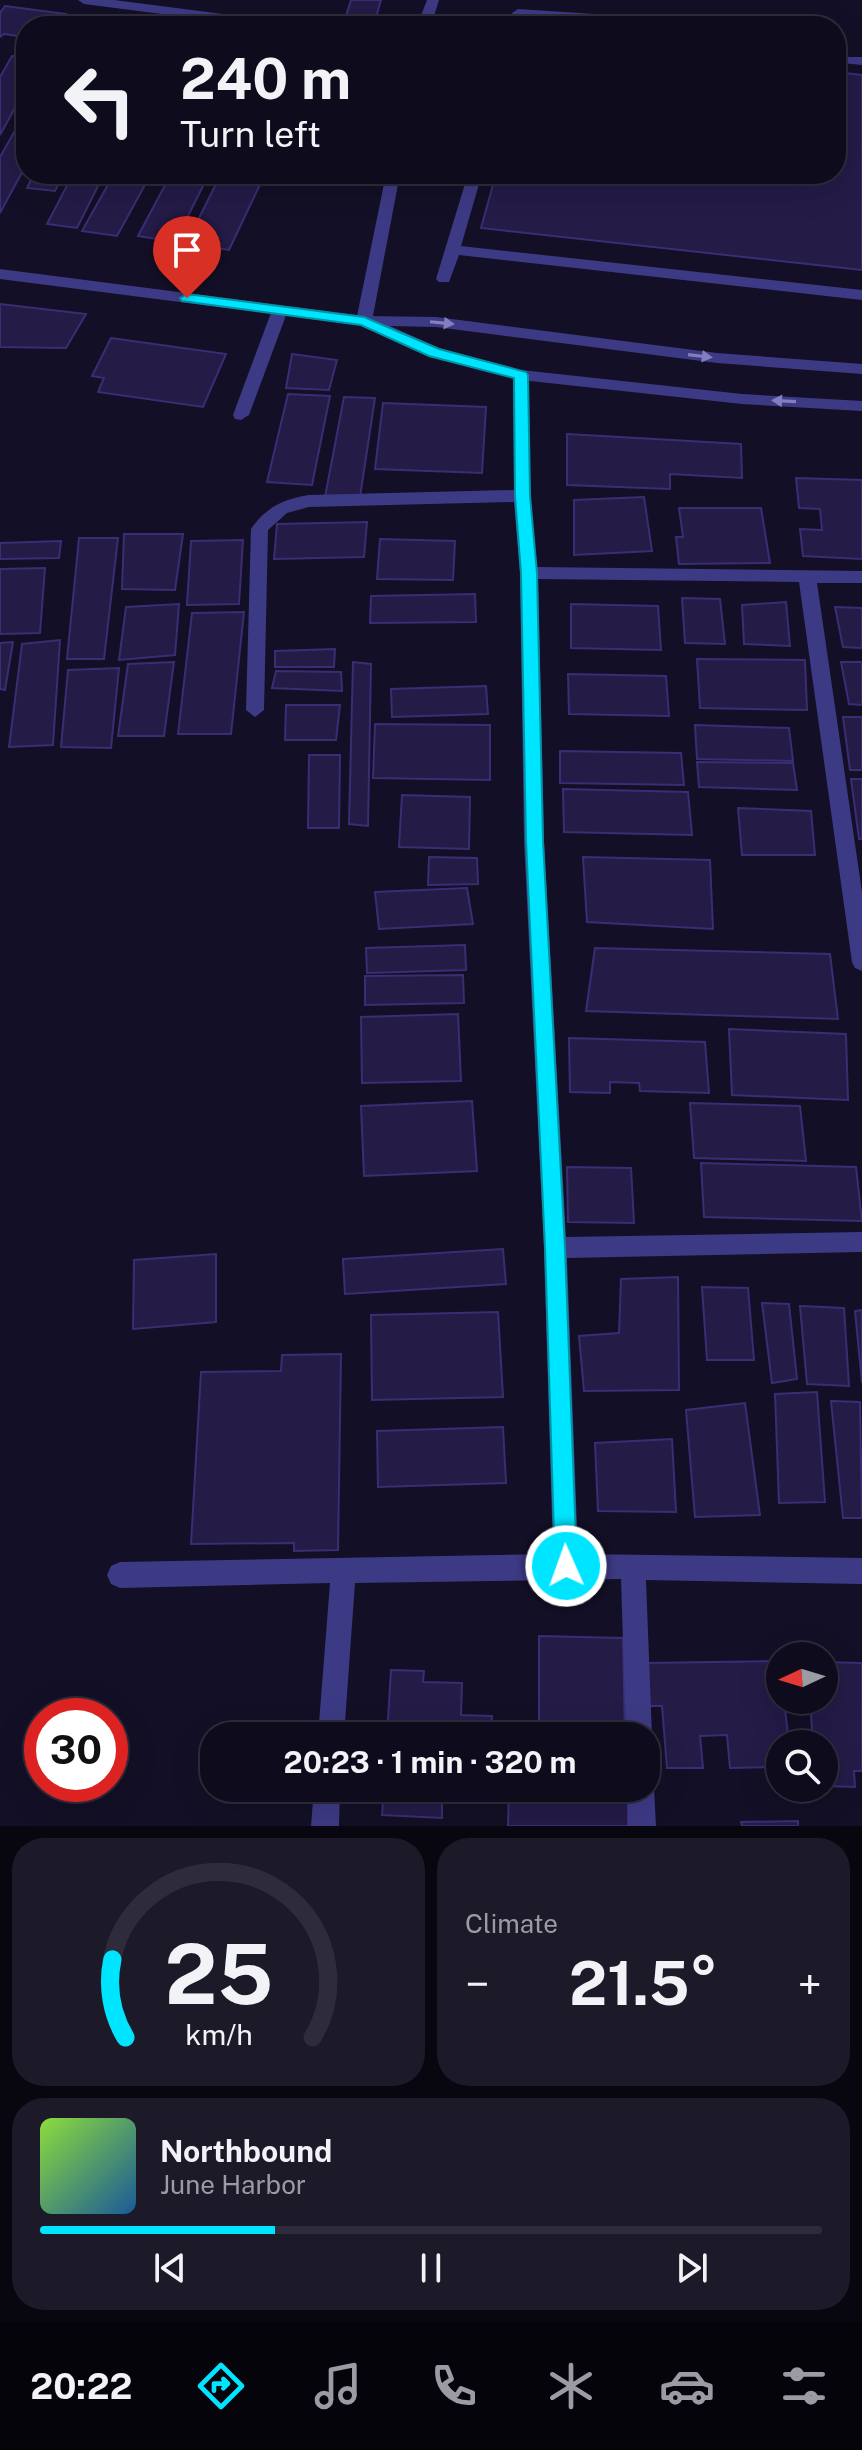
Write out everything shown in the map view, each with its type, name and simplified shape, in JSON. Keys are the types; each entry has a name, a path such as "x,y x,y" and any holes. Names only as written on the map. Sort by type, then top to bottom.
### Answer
{"street":[{"path":"84,0 173,5 232,16"},
{"path":"518,13 564,16"},
{"path":"364,321 391,184"},
{"path":"444,279 472,184"},
{"path":"455,250 862,295"},
{"path":"0,274 364,321 436,322 717,358 862,369"},
{"path":"241,415 280,310"},
{"path":"364,321 434,352 521,375 742,399 862,406"},
{"path":"521,375 522,496 529,573 534,841 555,1248 566,1566"},
{"path":"255,710 260,529 271,514 290,503 309,501 522,496"},
{"path":"529,573 862,577"},
{"path":"807,576 862,962"},
{"path":"555,1248 862,1242"},
{"path":"120,1575 566,1566 862,1571"},
{"path":"633,1567 639,1722"},
{"path":"332,1722 343,1572"},
{"path":"325,1826 326,1802"},
{"path":"641,1802 642,1826"}],"building":[{"path":"351,0 381,0 376,16 346,16"},
{"path":"5,6 66,14 16,16 16,36 4,34 0,37 0,13"},
{"path":"12,56 16,56 16,106 0,135 0,77"},
{"path":"846,73 862,75 862,270 481,228 493,184 846,184"},
{"path":"16,129 16,183 0,213 0,157"},
{"path":"29,184 59,184 55,191 27,188"},
{"path":"68,184 99,184 77,228 47,224"},
{"path":"108,184 146,184 117,236 82,231"},
{"path":"166,184 204,184 175,242 138,236"},
{"path":"216,184 260,184 229,250 186,244"},
{"path":"0,304 86,314 66,348 0,347"},
{"path":"111,338 226,354 203,407 98,392 104,378 92,376"},
{"path":"292,354 337,360 329,390 286,388"},
{"path":"288,394 330,396 312,485 267,482"},
{"path":"344,397 375,398 360,497 325,497"},
{"path":"383,403 486,407 482,473 375,469"},
{"path":"567,434 741,444 742,478 670,474 670,489 567,485"},
{"path":"796,478 862,480 862,559 803,556 800,529 822,530 820,509 799,508"},
{"path":"644,497 652,551 574,555 574,500"},
{"path":"679,508 761,508 770,563 679,564 676,537 683,537"},
{"path":"367,522 364,557 274,559 277,524"},
{"path":"124,534 183,534 175,590 122,589"},
{"path":"79,538 118,538 104,659 67,659"},
{"path":"380,539 455,541 453,580 377,579"},
{"path":"243,540 239,604 187,605 191,541"},
{"path":"61,541 59,558 0,559 0,543"},
{"path":"45,568 40,633 0,634 0,569"},
{"path":"475,594 476,622 370,623 371,596"},
{"path":"682,598 720,599 725,644 685,643"},
{"path":"786,602 790,646 744,644 742,605"},
{"path":"179,604 175,655 119,660 126,607"},
{"path":"571,604 658,606 661,650 571,648"},
{"path":"835,607 862,608 862,648 843,647"},
{"path":"244,612 231,734 178,734 192,613"},
{"path":"60,640 53,745 9,747 22,644"},
{"path":"13,642 5,690 0,689 0,643"},
{"path":"335,649 334,667 275,667 275,651"},
{"path":"697,659 805,660 807,710 700,708"},
{"path":"174,662 164,736 118,736 128,664"},
{"path":"353,662 371,664 368,826 349,824"},
{"path":"841,662 862,662 862,705 849,704"},
{"path":"119,668 111,748 61,747 68,670"},
{"path":"276,671 341,672 342,691 272,688"},
{"path":"568,674 666,676 669,716 569,714"},
{"path":"486,686 488,714 392,717 391,689"},
{"path":"286,705 340,705 336,740 285,740"},
{"path":"843,717 862,717 862,770 850,770"},
{"path":"375,724 490,725 490,780 373,778"},
{"path":"695,725 789,728 793,761 697,759"},
{"path":"560,751 681,753 684,785 560,783"},
{"path":"309,755 340,755 339,828 308,828"},
{"path":"697,762 793,763 797,790 699,787"},
{"path":"851,779 862,779 862,839 859,839"},
{"path":"563,789 688,792 692,835 564,832"},
{"path":"402,795 470,797 469,849 399,847"},
{"path":"738,808 811,811 815,855 742,855"},
{"path":"429,857 477,858 478,884 428,885"},
{"path":"583,857 710,860 713,929 587,922"},
{"path":"467,888 473,924 379,929 375,892"},
{"path":"465,945 466,970 367,973 366,948"},
{"path":"595,948 830,954 838,1019 586,1011"},
{"path":"463,975 464,1003 365,1005 365,976"},
{"path":"458,1014 461,1081 362,1083 361,1017"},
{"path":"729,1029 846,1034 848,1100 732,1095"},
{"path":"569,1038 705,1042 709,1093 640,1091 639,1083 610,1082 610,1093 570,1092"},
{"path":"472,1101 477,1171 364,1176 361,1106"},
{"path":"690,1103 800,1106 806,1161 694,1158"},
{"path":"701,1163 856,1167 862,1221 704,1217"},
{"path":"567,1167 631,1168 634,1223 568,1222"},
{"path":"503,1249 506,1284 345,1294 343,1259"},
{"path":"216,1254 216,1322 133,1329 134,1260"},
{"path":"678,1277 679,1390 584,1391 579,1336 619,1333 621,1279"},
{"path":"702,1287 748,1288 754,1360 707,1360"},
{"path":"762,1303 789,1304 797,1379 772,1383"},
{"path":"800,1306 844,1308 849,1386 807,1384"},
{"path":"862,1310 862,1383 855,1311"},
{"path":"498,1312 503,1397 372,1400 371,1315"},
{"path":"341,1354 338,1550 294,1551 294,1543 191,1544 201,1372 281,1371 282,1355"},
{"path":"817,1392 825,1502 779,1503 775,1394"},
{"path":"831,1401 860,1402 862,1518 843,1518"},
{"path":"745,1403 760,1515 695,1517 686,1410"},
{"path":"503,1427 506,1483 378,1487 377,1431"},
{"path":"672,1439 676,1512 598,1511 595,1443"},
{"path":"539,1636 623,1638 625,1722 539,1722"},
{"path":"766,1661 766,1714 786,1714 787,1730 766,1730 766,1767 730,1768 727,1735 700,1736 703,1768 667,1768 662,1706 648,1706 645,1663"},
{"path":"838,1662 862,1663 862,1771 854,1771 855,1787 838,1786 838,1730 812,1730 811,1714 838,1714"},
{"path":"391,1670 424,1671 423,1682 462,1683 461,1715 492,1716 492,1722 388,1722"},
{"path":"383,1802 442,1802 442,1818 382,1815"},
{"path":"509,1802 628,1802 628,1826 508,1826"},
{"path":"798,1821 798,1826 742,1826 741,1822"}],"route":[{"path":"187,298 364,321 434,352 521,375 522,496 529,573 534,841 555,1248 566,1566"}]}
